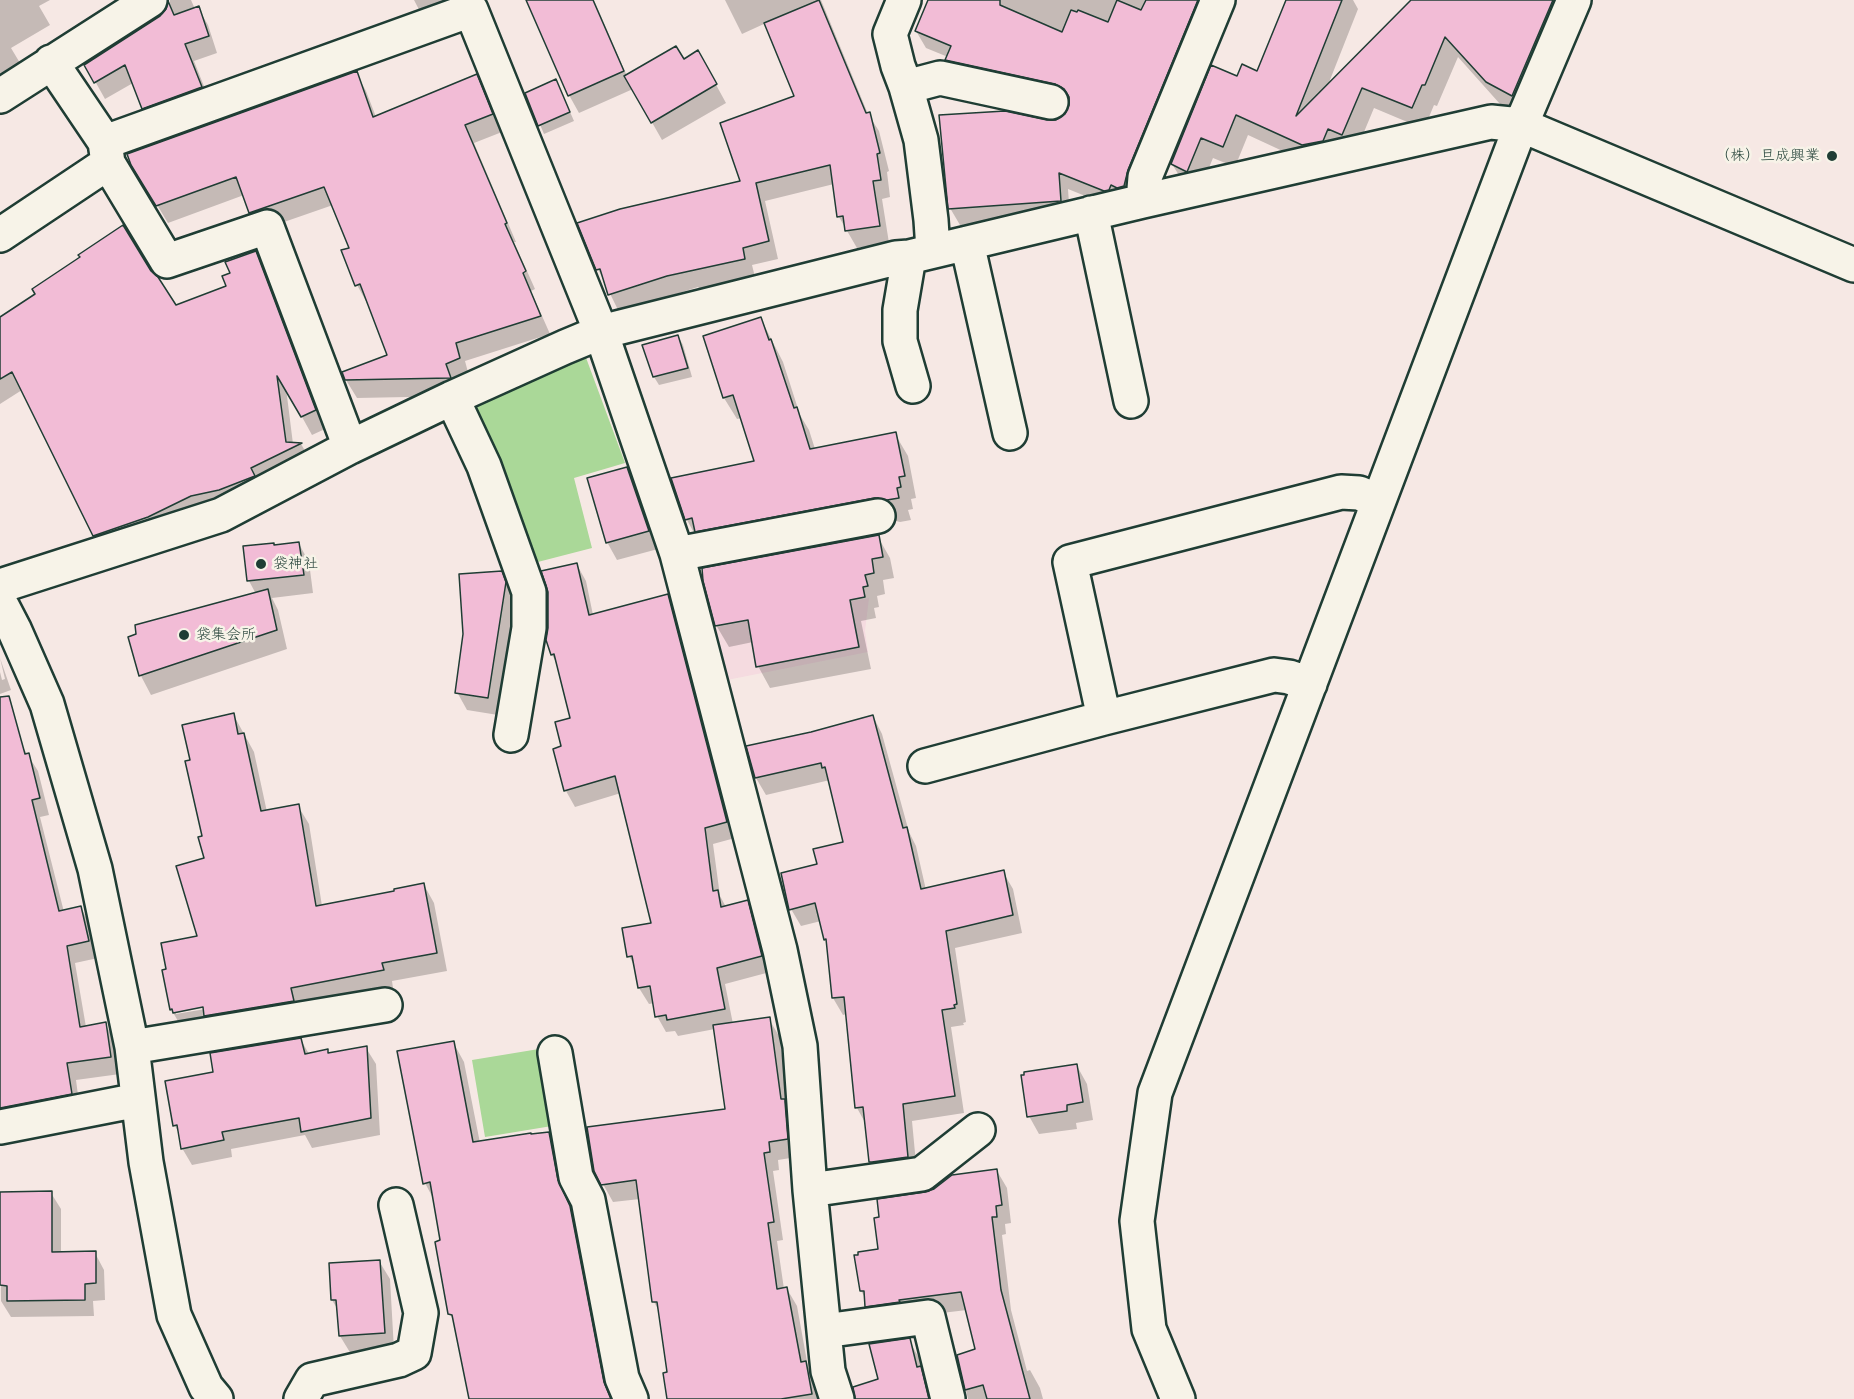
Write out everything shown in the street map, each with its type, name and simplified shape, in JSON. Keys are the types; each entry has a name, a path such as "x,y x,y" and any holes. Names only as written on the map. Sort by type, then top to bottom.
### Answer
{"street":[{"path":"0,96 150,0"},
{"path":"904,0 890,34 921,140 931,220 900,310 900,341 913,386"},
{"path":"1143,201 1145,177 1218,0"},
{"path":"1178,1399 1149,1329 1137,1221 1155,1093 1521,125 1574,0"},
{"path":"0,235 106,152 482,5 601,332 676,554 780,950 800,1046 810,1190 828,1371 837,1399"},
{"path":"51,62 106,152 167,261 267,227 350,447"},
{"path":"906,87 940,78 1051,102"},
{"path":"0,586 221,515 350,447 452,398 601,332 921,253 1491,122 1521,125 1854,265"},
{"path":"1091,213 1131,401"},
{"path":"968,243 1010,433"},
{"path":"452,398 484,466 529,592 530,628 511,735"},
{"path":"1104,718 1070,562 1341,492 1359,493 1378,501"},
{"path":"676,554 878,516"},
{"path":"0,602 47,704 95,869 132,1047 146,1162 174,1315 206,1387 216,1399"},
{"path":"925,766 1274,675 1310,684"},
{"path":"132,1047 385,1005"},
{"path":"555,1053 576,1177 588,1200 622,1378 631,1399"},
{"path":"0,1127 138,1100"},
{"path":"810,1190 922,1174 978,1130"},
{"path":"301,1399 312,1380 399,1360 414,1353 421,1313 396,1205"},
{"path":"824,1331 928,1317 948,1399"}],"shaded area":[{"path":"869,598 865,631 868,652 722,681 707,629"}],"green space":[{"path":"585,355 625,463 574,478 592,548 530,564 514,495 504,498 473,400"},
{"path":"545,1048 558,1125 485,1137 472,1060"}],"building":[{"path":"526,0 593,0 624,71 568,96"},
{"path":"819,0 866,113 870,112 880,153 877,154 881,180 873,181 880,226 845,231 843,216 837,217 830,165 756,183 769,241 743,248 745,259 667,276 608,295 600,269 596,270 577,223 620,209 740,181 720,123 794,96 764,23"},
{"path":"928,0 1000,0 1000,5 1062,32 1071,10 1077,12 1078,10 1108,22 1117,0 1141,10 1146,0 1198,0 1128,170 1124,186 1117,188 1111,185 1109,190 1104,191 1059,173 1061,201 948,209 939,115 1005,111 1056,120 1065,114 1069,105 1069,97 1064,89 1055,84 945,60 951,46 915,31"},
{"path":"1286,0 1342,0 1296,116 1411,0 1553,0 1512,96 1486,82 1445,37 1425,85 1422,85 1412,108 1362,88 1342,135 1328,129 1323,141 1302,145 1236,115 1223,147 1201,138 1187,172 1171,164 1211,65 1237,76 1242,64 1257,71"},
{"path":"168,1 174,15 199,6 209,36 185,44 202,87 142,109 125,65 94,83 84,65 160,16 166,9"},
{"path":"676,46 684,59 698,50 717,84 651,123 624,76"},
{"path":"357,71 373,117 477,74 493,114 465,125 507,223 505,224 526,271 523,273 541,316 456,343 460,358 446,364 451,378 345,380 342,372 387,355 360,284 355,286 341,250 349,248 324,187 249,213 236,177 156,206 131,165 127,154"},
{"path":"556,79 570,112 538,126 525,93"},
{"path":"123,225 151,271 158,277 176,305 226,286 222,276 230,273 225,262 256,251 316,410 301,417 277,376 286,442 302,443 251,468 255,476 219,490 191,496 148,517 93,536 12,372 0,379 0,317 35,294 32,289"},
{"path":"761,317 769,340 771,339 794,408 797,407 810,449 896,432 905,476 899,477 901,487 897,488 899,498 887,500 875,498 695,532 692,518 685,520 671,478 754,461 733,395 723,398 703,336"},
{"path":"678,335 688,368 653,377 642,345"},
{"path":"627,467 649,531 606,543 587,478"},
{"path":"879,535 883,557 872,559 874,573 865,575 868,586 863,587 865,597 850,600 859,647 756,667 748,620 715,626 703,581 702,568"},
{"path":"299,542 304,575 247,581 243,546"},
{"path":"577,563 589,615 668,594 727,822 705,828 713,891 718,890 721,907 748,900 762,956 717,968 725,1009 667,1020 666,1015 655,1017 650,986 638,988 632,956 627,957 622,928 651,923 615,776 564,791 553,749 561,746 555,722 570,718 554,654 551,655 546,640 548,592 541,571"},
{"path":"502,571 506,582 488,698 455,693 463,634 459,574"},
{"path":"268,589 277,630 139,676 128,637 136,634 135,625"},
{"path":"9,696 25,754 29,753 40,798 32,800 59,911 81,906 89,941 67,946 80,1027 106,1022 111,1057 67,1063 72,1094 0,1108 0,697"},
{"path":"234,713 238,734 244,733 261,811 299,804 316,906 424,883 437,953 382,963 384,970 291,988 294,1001 204,1016 203,1007 173,1013 172,1009 170,1010 162,970 166,969 161,943 197,936 176,866 204,858 198,837 202,836 185,761 190,760 182,725"},
{"path":"873,715 903,828 907,827 921,889 1004,870 1013,915 946,931 957,1004 954,1005 955,1008 942,1010 955,1096 903,1104 908,1157 869,1162 863,1107 855,1108 844,997 832,998 826,939 824,940 815,903 789,910 781,873 817,864 813,849 843,842 825,767 822,768 821,763 755,778 746,746 811,732"},
{"path":"770,1017 781,1099 785,1099 788,1139 769,1142 770,1152 764,1153 774,1222 768,1223 777,1289 787,1287 801,1362 806,1361 812,1394 781,1399 667,1399 663,1373 667,1372 657,1302 652,1302 636,1180 601,1185 594,1171 587,1127 725,1109 713,1025"},
{"path":"301,1038 305,1054 328,1049 328,1053 367,1046 371,1118 301,1132 299,1118 222,1132 224,1140 181,1149 177,1125 173,1126 165,1081 213,1072 210,1053"},
{"path":"454,1041 473,1142 549,1132 558,1180 570,1206 604,1382 611,1399 469,1399 452,1315 448,1314 435,1242 440,1240 430,1182 423,1184 397,1051"},
{"path":"1077,1064 1083,1102 1067,1105 1067,1111 1027,1117 1021,1075 1024,1075 1024,1072"},
{"path":"997,1169 1002,1205 996,1206 997,1217 992,1217 1001,1290 1030,1399 987,1399 983,1385 965,1390 957,1355 975,1349 961,1292 865,1307 864,1291 860,1291 854,1255 858,1255 858,1252 878,1249 874,1218 879,1217 877,1199 925,1192 934,1189 952,1175"},
{"path":"52,1191 52,1252 96,1251 96,1283 85,1284 85,1300 7,1301 7,1286 0,1285 0,1192"},
{"path":"380,1260 385,1333 339,1336 336,1300 331,1300 329,1263"},
{"path":"910,1338 917,1367 921,1366 929,1399 855,1399 853,1387 878,1379 869,1344"}],"place":[{"name":"（株）旦成興業","path":"1832,156"},
{"name":"袋神社","path":"261,564"},
{"name":"袋集会所","path":"184,635"}]}
